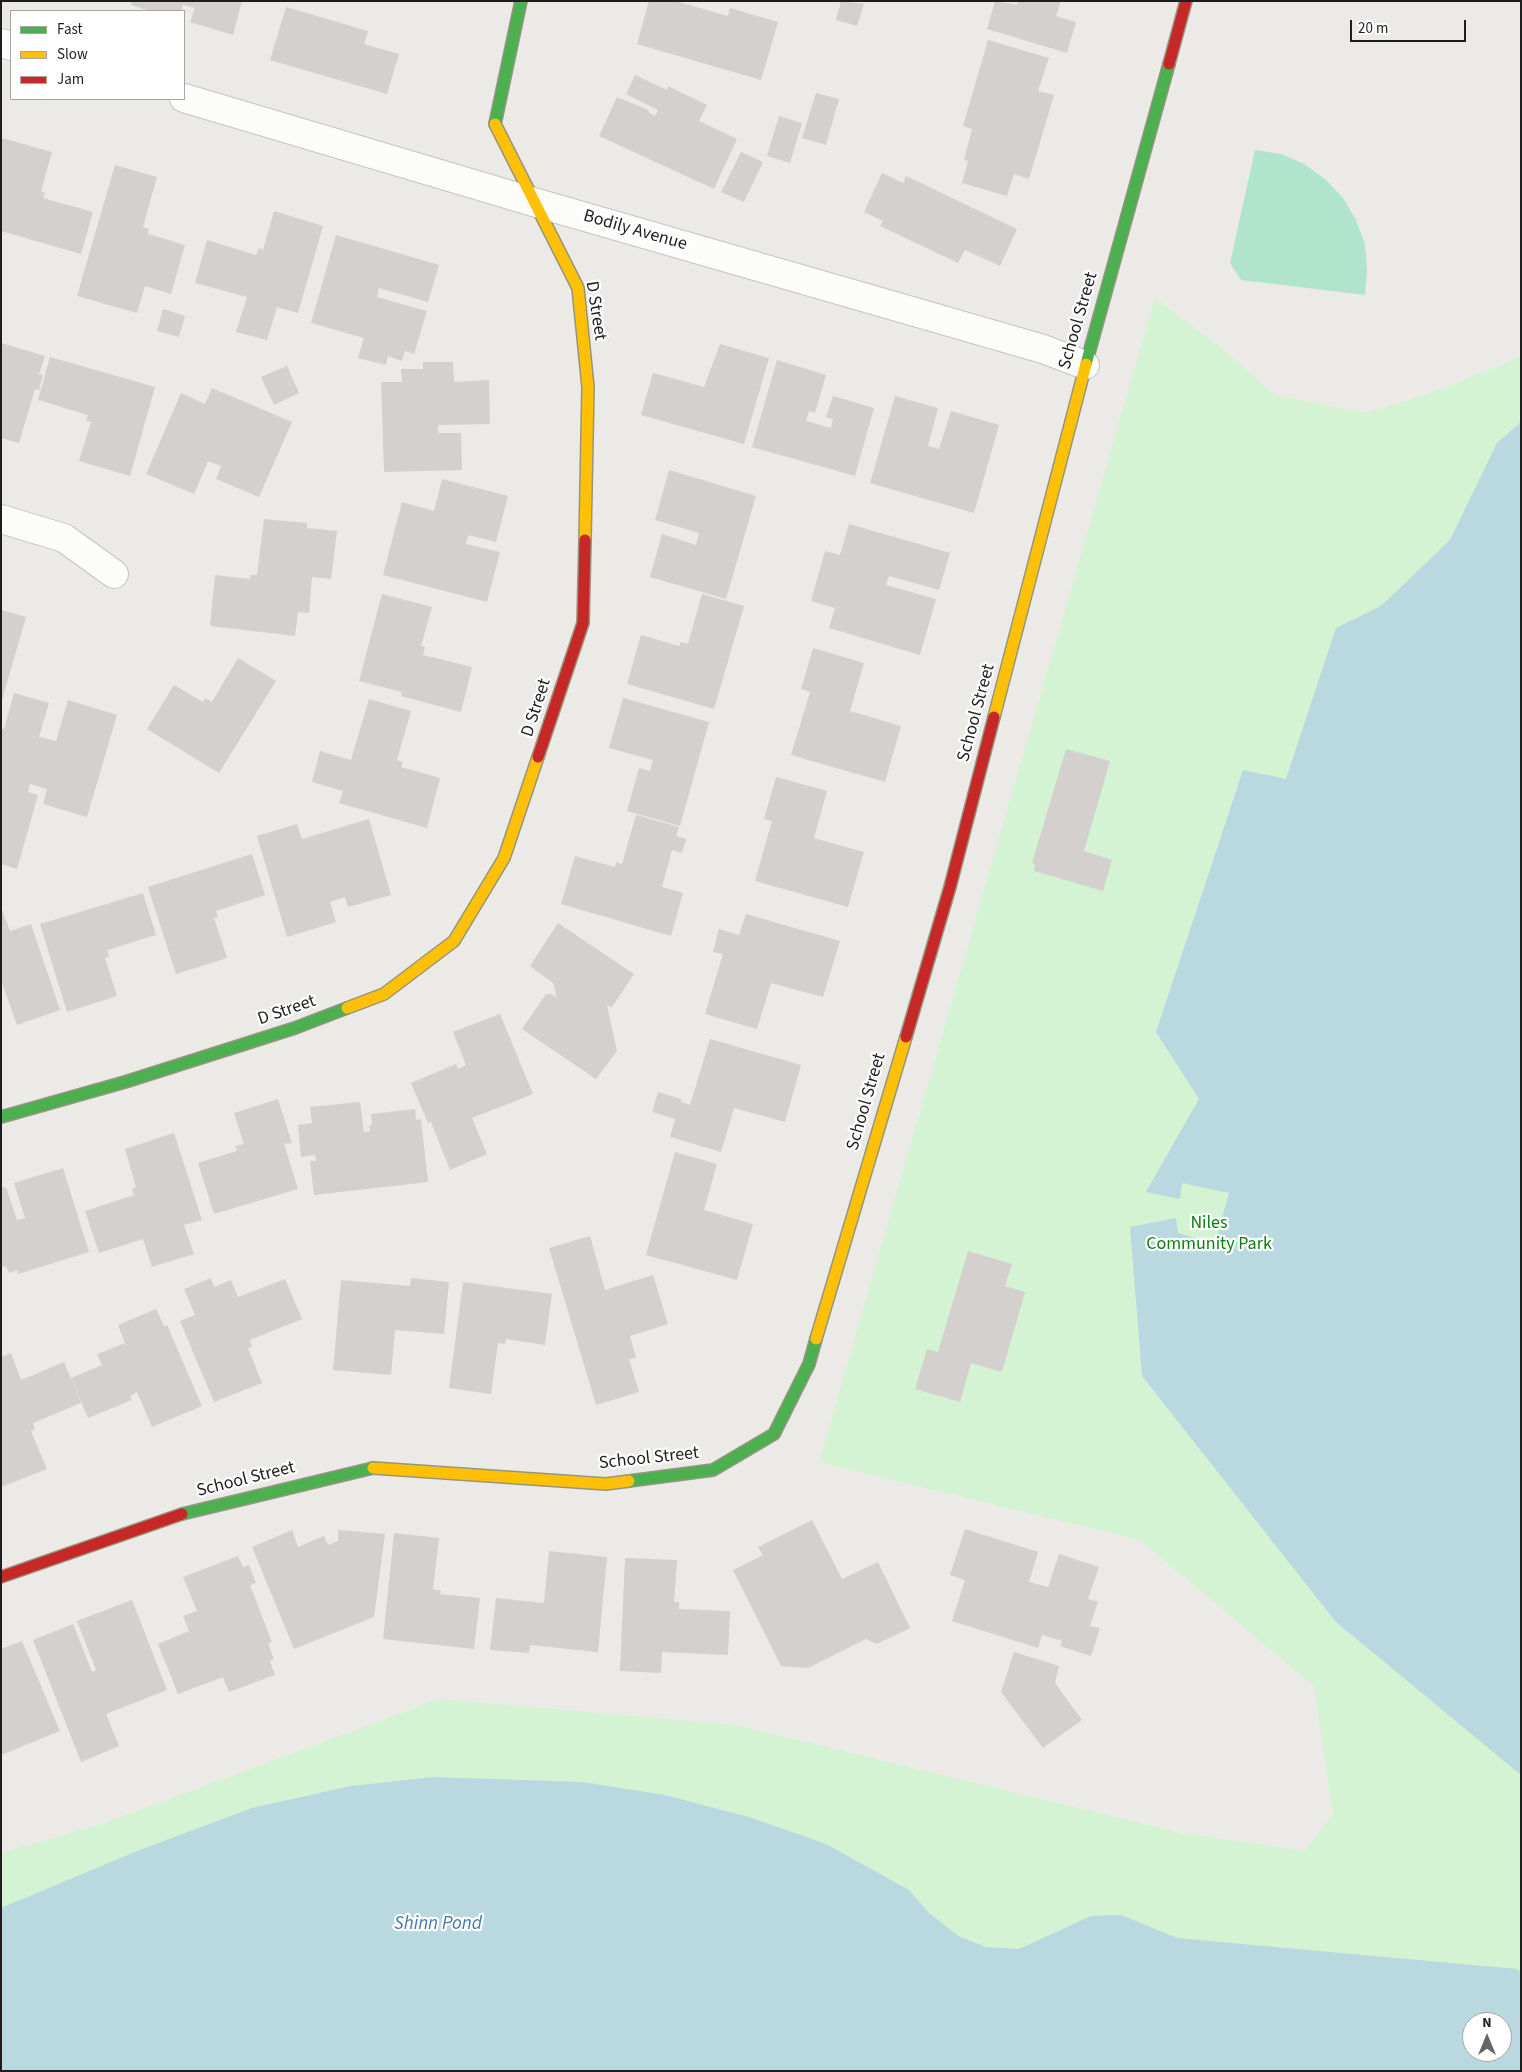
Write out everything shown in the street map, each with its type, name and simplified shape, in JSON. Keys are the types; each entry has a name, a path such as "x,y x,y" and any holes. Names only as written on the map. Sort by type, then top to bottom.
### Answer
{"street":[{"name":"D Street","path":"1,1117 125,1082 295,1028 384,994 454,941 504,858 583,622 588,387 578,288 537,203 495,125 521,1"},
{"name":"School Street","path":"1,1577 172,1516 369,1468 606,1484 713,1470 774,1434 810,1364 950,887 1085,365 1186,1"},
{"name":"Bodily Avenue","path":"185,98 537,203 1044,349 1085,365"},
{"path":"1,518 64,538 114,574"}],"green space":[{"path":"1255,150 1281,154 1304,164 1325,179 1343,198 1356,220 1365,244 1367,270 1365,295 1241,280 1230,263"},
{"name":"Niles Community Park","path":"1155,298 1215,343 1275,395 1366,413 1431,393 1521,357 1521,2071 1,2071 1,1853 96,1826 440,1699 736,1725 1181,1833 1305,1851 1333,1814 1314,1686 1140,1540 819,1462"}],"water":[{"path":"1521,422 1521,1775 1336,1622 1142,1376 1130,1227 1176,1218 1178,1233 1215,1243 1229,1193 1182,1183 1180,1199 1146,1192 1199,1099 1156,1032 1243,770 1286,779 1336,628 1381,606 1450,540 1497,443"},
{"name":"Shinn Pond","path":"434,1777 582,1782 665,1795 749,1817 826,1844 909,1890 928,1912 958,1936 986,1947 1019,1949 1091,1916 1121,1915 1177,1938 1517,1969 1521,1972 1521,2071 1,2071 1,1908 137,1851 252,1808 351,1786"}],"building":[{"path":"132,1 242,1 233,35 190,22 195,8 183,5 181,10 147,10 131,5"},
{"path":"649,1 675,1 728,16 730,8 778,22 761,80 637,44"},
{"path":"841,1 864,4 857,26 836,20"},
{"path":"995,1 1017,5 1018,1 1061,1 1056,16 1076,22 1067,53 987,29"},
{"path":"286,7 368,31 364,44 399,54 387,94 270,60"},
{"path":"988,40 1049,58 1038,91 1054,95 1029,179 1014,174 1007,196 962,183 968,161 964,160 972,129 963,126"},
{"path":"635,75 667,90 668,86 707,105 699,121 737,139 714,189 599,136 617,97 649,110 648,112 655,116 658,110 626,94"},
{"path":"816,93 839,99 826,145 802,138"},
{"path":"779,116 802,123 790,163 767,156"},
{"path":"2,138 52,152 41,191 45,193 43,198 93,212 81,254 1,231"},
{"path":"741,152 763,162 744,202 721,192"},
{"path":"115,165 157,177 143,227 149,229 148,234 185,245 171,294 145,286 137,313 77,296"},
{"path":"882,173 903,183 906,176 1017,229 1000,266 965,250 958,263 880,226 883,221 864,212"},
{"path":"274,211 323,226 298,313 277,307 267,340 236,332 247,297 195,283 207,240 256,255 259,248 263,250"},
{"path":"336,235 439,265 428,302 379,288 377,297 427,311 414,354 405,351 402,361 388,356 386,365 358,358 364,338 311,323"},
{"path":"163,309 185,316 179,337 157,331"},
{"path":"1,343 45,356 39,374 43,375 39,390 35,389 19,443 1,438"},
{"path":"720,344 769,358 744,444 641,415 653,373 704,387"},
{"path":"50,357 155,387 130,476 79,461 91,422 86,421 88,415 38,400"},
{"path":"777,360 826,375 815,413 809,411 806,421 831,428 833,419 826,417 833,396 874,408 855,476 752,447"},
{"path":"423,362 453,362 454,382 489,380 490,424 438,425 438,433 461,433 462,470 384,472 381,382 402,382 401,369 423,369"},
{"path":"287,366 299,393 274,405 261,377"},
{"path":"212,388 292,422 259,497 216,479 221,466 208,461 194,494 146,474 181,393 205,404"},
{"path":"895,396 938,408 928,446 939,449 951,411 999,425 974,513 870,483"},
{"path":"669,470 756,496 726,599 650,577 662,534 696,545 699,533 655,520"},
{"path":"442,479 508,496 496,542 468,535 466,544 500,552 487,602 383,575 402,502 434,511"},
{"path":"264,519 307,523 307,528 337,531 331,579 312,577 309,613 298,612 295,636 210,626 215,575 250,579 250,575 257,575"},
{"path":"849,524 950,553 939,590 889,576 886,585 936,599 920,655 829,628 835,608 811,601 825,551 840,555"},
{"path":"382,594 432,607 421,646 425,647 423,655 472,667 461,712 401,696 402,692 359,681"},
{"path":"702,594 744,606 714,709 627,684 641,635 679,646 681,642 688,644"},
{"path":"1,610 26,617 2,700 1,700"},
{"path":"813,648 864,663 850,711 901,726 885,782 791,755 810,692 801,689"},
{"path":"238,658 276,681 219,773 147,729 174,685 203,702 205,698 212,702"},
{"path":"14,693 49,703 39,737 56,741 68,700 117,715 87,817 43,804 47,789 30,784 28,792 38,795 17,869 1,864 1,729 4,729"},
{"path":"623,698 709,722 680,826 627,811 639,768 650,771 653,760 609,748"},
{"path":"369,699 411,711 397,760 403,762 401,767 440,778 427,828 339,803 343,791 312,782 320,751 351,760"},
{"path":"1066,749 1110,761 1084,851 1112,860 1103,891 1034,871 1035,864 1032,863"},
{"path":"776,777 827,791 814,838 864,852 848,907 755,881 772,821 764,819"},
{"path":"636,815 679,827 676,836 686,839 682,853 672,850 662,887 683,893 671,936 561,904 575,856 615,867 616,862 622,864"},
{"path":"369,819 391,895 348,907 345,897 330,902 336,922 287,937 257,836 297,824 302,839"},
{"path":"252,854 265,895 216,911 218,917 214,918 227,958 176,974 148,887"},
{"path":"143,893 156,935 107,950 109,957 105,958 117,996 67,1012 40,924"},
{"path":"1,907 10,931 31,924 60,1010 17,1025 1,980"},
{"path":"746,914 840,941 823,997 771,983 757,1029 705,1014 723,954 713,952 719,929 739,935"},
{"path":"558,923 634,974 612,1007 607,1005 617,1051 596,1079 522,1029 546,994 551,994 557,998 553,983 530,966"},
{"path":"500,1014 533,1094 472,1118 487,1154 450,1170 431,1122 428,1123 411,1083 456,1064 458,1069 466,1065 453,1032"},
{"path":"710,1039 801,1065 785,1122 734,1108 721,1152 670,1137 675,1119 652,1112 658,1092 681,1099 681,1102 690,1105"},
{"path":"278,1099 292,1143 284,1144 298,1189 214,1214 198,1163 237,1151 235,1146 244,1144 234,1113"},
{"path":"360,1102 364,1132 370,1131 369,1126 372,1125 371,1114 415,1109 416,1120 421,1119 428,1182 314,1195 310,1161 316,1161 315,1155 301,1157 298,1125 312,1123 310,1107"},
{"path":"174,1133 202,1220 184,1225 194,1254 152,1267 143,1239 99,1253 85,1211 134,1195 132,1189 136,1187 125,1149"},
{"path":"675,1152 717,1164 704,1210 753,1224 737,1280 646,1255"},
{"path":"63,1168 89,1252 18,1274 17,1270 9,1273 6,1266 1,1267 1,1188 6,1187 17,1220 25,1218 14,1183"},
{"path":"590,1236 605,1290 653,1275 668,1324 630,1336 636,1358 629,1359 639,1392 596,1405 549,1248"},
{"path":"968,1251 1012,1264 1005,1286 1025,1292 1002,1372 971,1363 960,1402 915,1389 927,1349 938,1352"},
{"path":"211,1278 214,1287 231,1280 238,1297 285,1279 302,1319 250,1340 252,1347 248,1348 262,1383 214,1402 180,1321 195,1315 184,1289"},
{"path":"411,1278 449,1282 444,1334 395,1330 391,1375 333,1370 341,1280 410,1286"},
{"path":"463,1282 552,1294 545,1345 506,1339 505,1344 498,1343 491,1394 449,1388"},
{"path":"156,1309 164,1326 167,1325 202,1406 152,1427 137,1392 130,1396 132,1400 88,1418 71,1378 102,1365 97,1354 125,1343 118,1325"},
{"path":"11,1353 21,1380 64,1362 81,1403 33,1423 35,1429 31,1431 47,1469 1,1487 1,1357"},
{"path":"812,1520 842,1579 878,1562 910,1628 877,1644 866,1639 808,1668 781,1666 733,1570 763,1555 758,1547"},
{"path":"965,1529 1038,1552 1029,1582 1048,1587 1059,1554 1099,1567 1088,1599 1098,1602 1090,1626 1100,1628 1091,1656 1060,1646 1062,1641 1042,1635 1038,1648 952,1621 965,1580 950,1575"},
{"path":"292,1530 298,1547 324,1536 328,1545 338,1541 338,1530 385,1534 374,1617 294,1649 252,1547"},
{"path":"394,1533 439,1538 433,1589 441,1591 440,1594 480,1598 474,1649 383,1639"},
{"path":"549,1551 607,1557 598,1652 530,1645 529,1653 490,1650 496,1598 544,1603"},
{"path":"238,1556 243,1567 249,1565 256,1583 250,1585 272,1642 268,1644 274,1659 270,1661 275,1675 229,1692 223,1677 178,1694 158,1644 189,1631 183,1616 197,1611 183,1577"},
{"path":"625,1558 677,1560 674,1602 679,1602 679,1609 730,1611 728,1655 662,1652 661,1673 620,1671"},
{"path":"132,1600 167,1690 106,1714 119,1746 81,1762 33,1640 73,1624 92,1672 96,1670 77,1621"},
{"path":"22,1641 60,1731 1,1755 1,1649"},
{"path":"1014,1652 1059,1666 1055,1683 1082,1720 1043,1748 1001,1692"}],"traffic: fast":[{"path":"495,124 521,1"},
{"path":"1086,364 1169,64"},
{"path":"1,1117 125,1082 295,1028 347,1008"},
{"path":"629,1481 713,1470 774,1434 809,1364 816,1339"},
{"path":"182,1514 373,1468"}],"traffic: slow":[{"path":"495,124 578,288 588,387 585,540"},
{"path":"994,717 1086,364"},
{"path":"347,1008 384,994 454,941 504,858 538,757"},
{"path":"816,1339 906,1037"},
{"path":"373,1468 606,1484 629,1481"}],"traffic: jam":[{"path":"1169,64 1186,1"},
{"path":"538,757 583,623 585,540"},
{"path":"906,1037 950,887 994,717"},
{"path":"1,1577 182,1514"}]}
